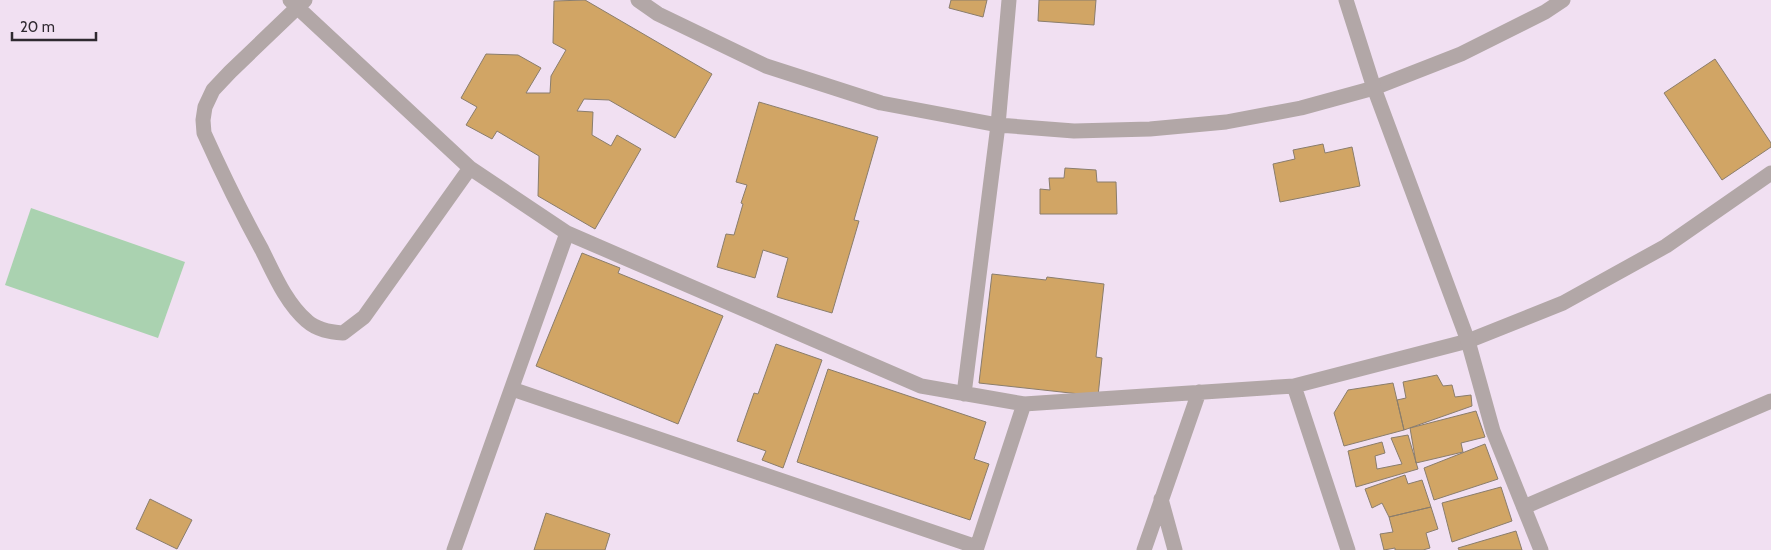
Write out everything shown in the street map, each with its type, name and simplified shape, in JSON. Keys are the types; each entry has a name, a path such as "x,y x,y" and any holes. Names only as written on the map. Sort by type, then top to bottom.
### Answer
{"street":[{"path":"638,0 658,14 766,66 881,103 998,125 1084,130 1150,129 1226,122 1301,108 1374,88 1461,54 1545,12 1563,0"},
{"path":"964,394 998,125 1009,0"},
{"path":"1346,0 1374,88 1468,341 1493,431 1541,550"},
{"path":"470,168 364,317 343,333 326,331 308,322 296,309 274,275 225,180 204,133 205,107 214,90 297,2 470,168 567,233 921,386 1024,404 1294,386 1468,341 1563,303 1666,246 1771,172"},
{"path":"454,550 567,233"},
{"path":"1294,386 1348,550"},
{"path":"512,389 976,549 1024,404"},
{"path":"1144,550 1199,392"},
{"path":"1524,508 1771,401"},
{"path":"1161,499 1175,550"}],"green space":[{"path":"31,208 185,262 158,338 5,285"}],"building":[{"path":"585,0 712,74 675,138 609,100 584,99 577,111 593,112 592,135 611,146 617,135 641,149 595,229 538,196 539,156 497,131 492,139 466,125 477,107 461,98 486,54 518,55 541,68 526,93 550,93 551,76 566,50 553,43 554,1"},
{"path":"951,0 987,0 983,17 949,8"},
{"path":"1039,0 1096,0 1094,25 1038,21"},
{"path":"1715,59 1771,143 1771,147 1722,180 1664,93"},
{"path":"759,102 878,137 854,220 859,221 832,313 777,297 788,258 763,250 755,278 717,267 726,234 734,235 743,204 741,203 747,185 736,182"},
{"path":"1323,144 1325,153 1352,147 1360,186 1280,202 1273,164 1295,159 1293,150"},
{"path":"1065,168 1096,170 1097,182 1116,182 1117,214 1040,214 1040,189 1050,190 1049,178 1064,178"},
{"path":"582,253 620,268 618,273 723,316 678,424 536,366"},
{"path":"992,274 1046,280 1047,277 1104,284 1096,357 1102,358 1098,396 979,383"},
{"path":"776,344 822,360 783,468 762,460 766,451 737,441 754,393 758,394"},
{"path":"828,369 986,422 974,459 989,464 970,520 797,462"},
{"path":"1437,375 1443,386 1452,385 1455,397 1471,395 1472,406 1404,430 1397,400 1406,398 1403,382"},
{"path":"1393,383 1404,430 1344,446 1334,413 1348,390"},
{"path":"1476,411 1485,437 1461,443 1463,452 1416,463 1410,428"},
{"path":"1408,435 1418,469 1356,487 1348,451 1382,442 1385,453 1375,456 1377,469 1402,464 1391,438"},
{"path":"1485,444 1498,479 1434,500 1424,468"},
{"path":"1405,475 1408,484 1422,480 1431,507 1389,517 1382,503 1372,508 1365,489"},
{"path":"1501,487 1512,521 1452,542 1442,503"},
{"path":"150,499 192,520 177,549 136,529"},
{"path":"1431,507 1438,529 1426,533 1430,548 1423,550 1395,550 1395,548 1384,550 1380,534 1393,532 1389,517"},
{"path":"546,513 610,534 605,550 534,550"},
{"path":"1516,531 1522,550 1459,550 1458,548"}]}
